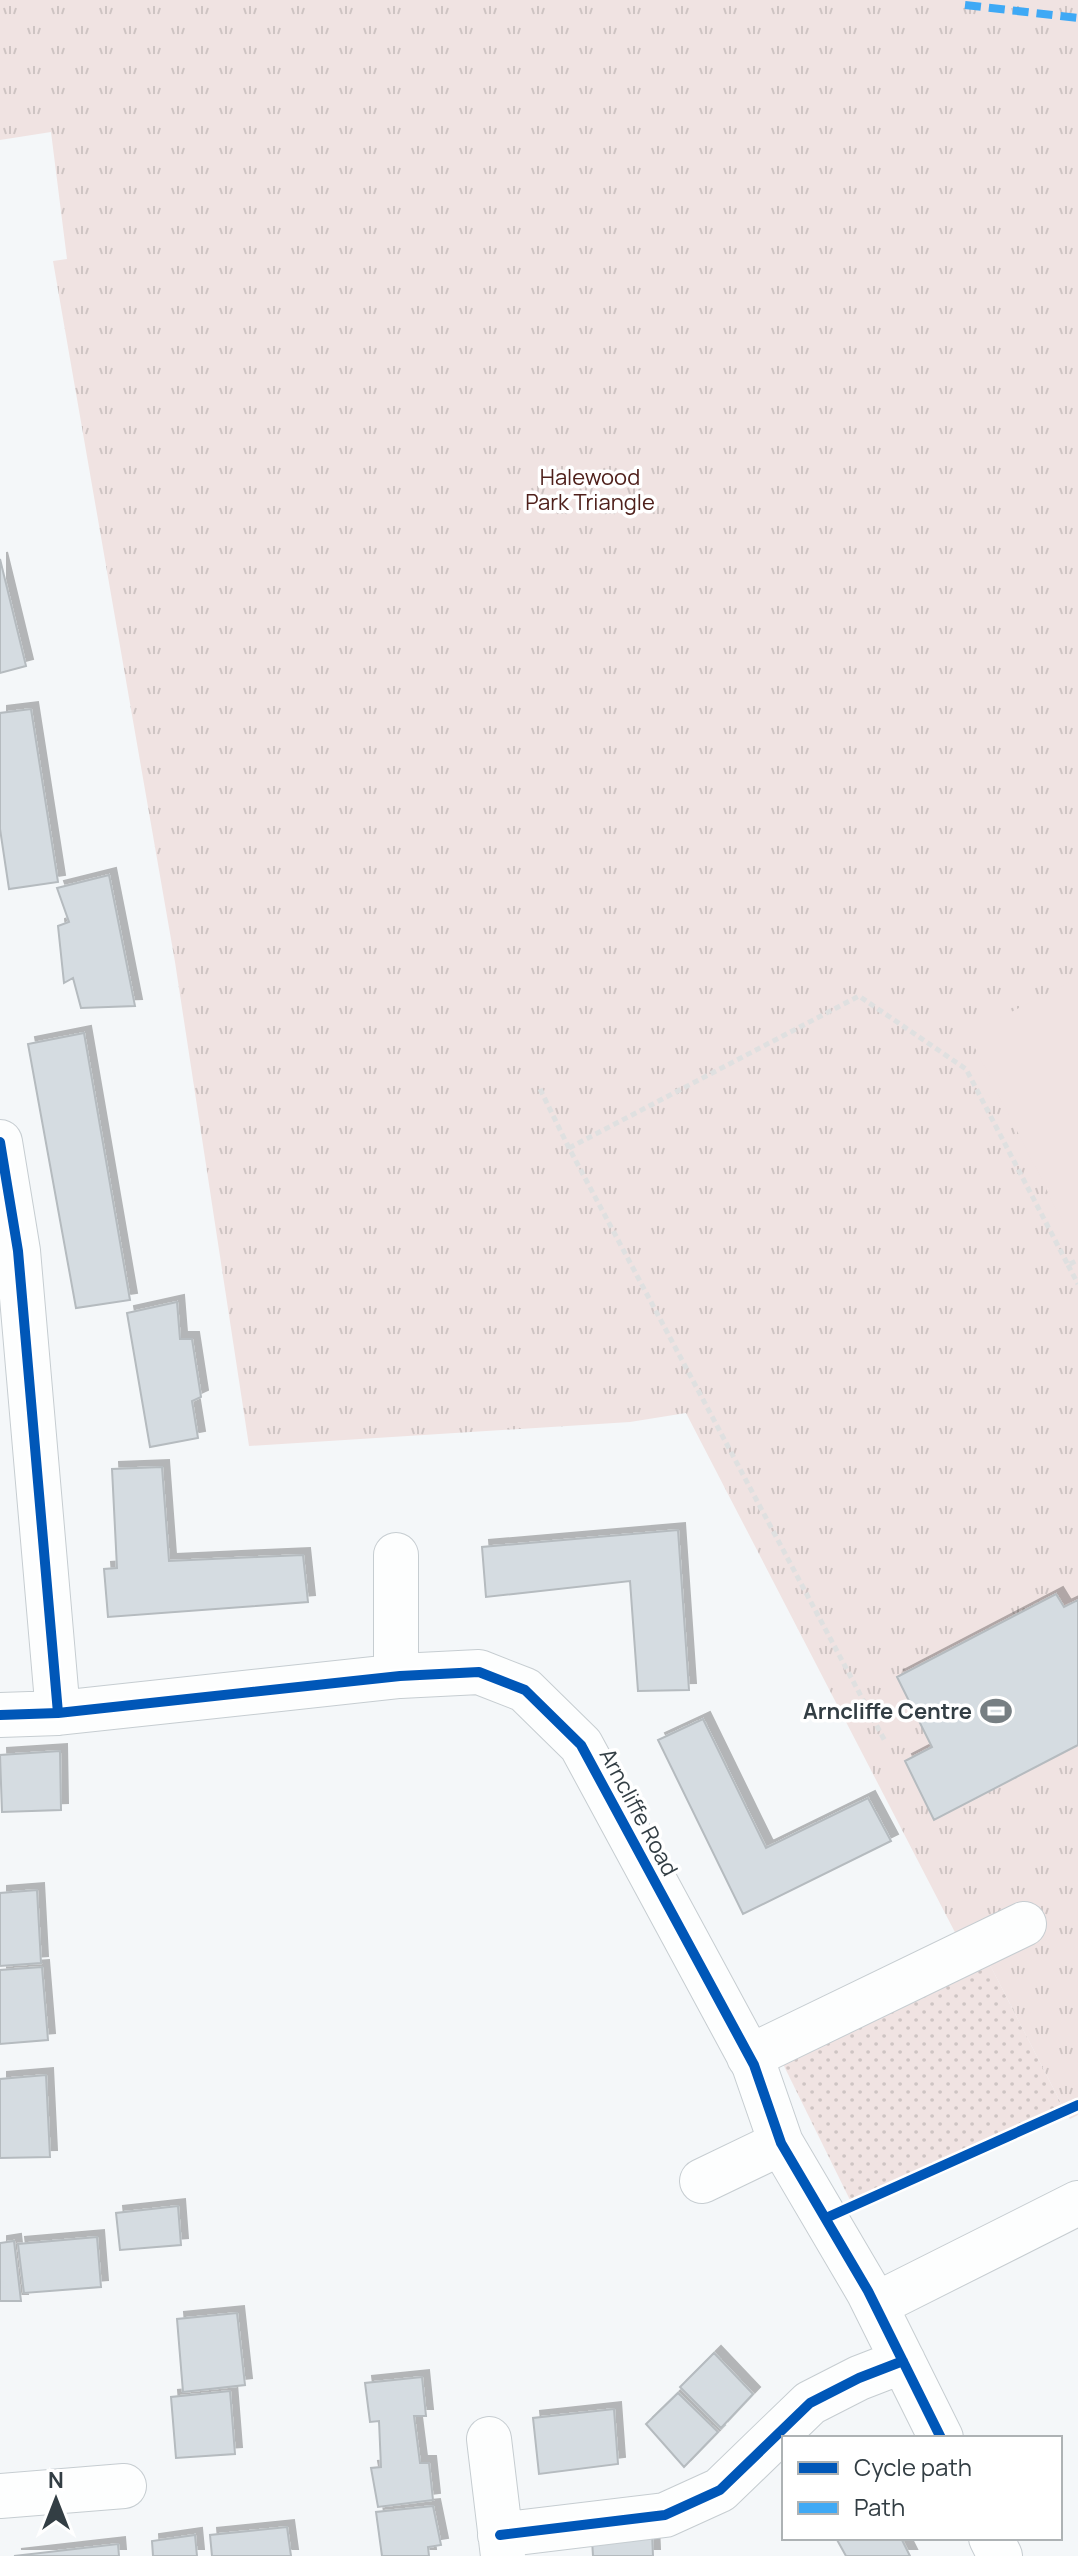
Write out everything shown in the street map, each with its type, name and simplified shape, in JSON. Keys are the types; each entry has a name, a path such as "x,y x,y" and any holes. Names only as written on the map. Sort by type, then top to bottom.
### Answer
{"street":[{"path":"0,1142 18,1251 58,1713"},
{"path":"396,1555 396,1656 400,1676"},
{"name":"Arncliffe Road","path":"0,1715 58,1713 400,1676 479,1672 525,1690 581,1745 749,2057 781,2143 875,2305 940,2436"},
{"path":"749,2057 1024,1924"},
{"path":"702,2181 781,2143"},
{"path":"875,2305 1078,2203"},
{"path":"489,2439 502,2546 665,2515 720,2490 810,2403 859,2378 903,2361"},
{"path":"0,2496 124,2486"}],"path":[{"path":"569,1148 859,996 966,1069 1078,1284"},
{"path":"540,1089 886,1743"},
{"path":"1068,1265 1078,1260"}],"green space":[{"name":"Halewood Park Triangle","path":"0,0 1078,0 1078,2115 1070,2119 1065,2111 975,1936 960,1942 686,1413 630,1422 249,1446 175,962 53,261 67,259 51,132 0,140"},
{"path":"1078,978 1078,1245 1075,1246 968,1034"},
{"path":"987,1959 1065,2111 850,2200 783,2064"}],"building":[{"path":"0,559 26,666 0,673"},
{"path":"31,709 58,882 9,889 0,829 0,713"},
{"path":"109,875 135,1006 81,1008 73,978 64,983 58,926 69,922 57,888"},
{"path":"84,1033 130,1300 76,1308 28,1044"},
{"path":"177,1302 180,1339 192,1339 201,1397 192,1401 198,1438 150,1447 127,1313"},
{"path":"162,1467 169,1561 303,1555 308,1602 108,1617 104,1569 117,1568 112,1469"},
{"path":"678,1530 689,1690 638,1691 630,1581 486,1597 482,1547"},
{"name":"Arncliffe Centre","path":"1056,1594 1064,1607 1078,1600 1078,1745 934,1820 905,1761 932,1747 897,1677"},
{"path":"703,1719 766,1848 868,1798 891,1841 743,1914 658,1740"},
{"path":"60,1751 61,1810 2,1812 0,1755"},
{"path":"37,1890 41,1963 0,1966 0,1893"},
{"path":"42,1967 48,2040 0,2044 0,1970"},
{"path":"46,2075 50,2157 0,2158 0,2079"},
{"path":"178,2206 181,2245 120,2250 116,2213"},
{"path":"97,2237 101,2287 24,2293 18,2244"},
{"path":"14,2241 21,2301 0,2301 0,2243"},
{"path":"237,2313 245,2385 183,2392 177,2319"},
{"path":"714,2353 753,2394 721,2428 680,2387"},
{"path":"422,2377 426,2416 414,2416 420,2463 429,2463 433,2500 378,2507 371,2468 381,2467 379,2421 370,2422 365,2383"},
{"path":"230,2391 235,2454 176,2458 171,2397"},
{"path":"678,2393 718,2432 684,2467 646,2424"},
{"path":"614,2409 618,2464 539,2474 533,2418"},
{"path":"433,2506 441,2545 428,2547 429,2556 382,2556 376,2512"},
{"path":"287,2527 291,2556 212,2556 210,2535"},
{"path":"652,2533 653,2556 593,2556 592,2540"},
{"path":"195,2535 197,2556 153,2556 152,2541"},
{"path":"837,2540 902,2540 910,2556 846,2556"},
{"path":"118,2544 119,2556 14,2556"}],"marked path":[{"path":"965,5 1078,18"}],"cycle path":[{"path":"0,1142 18,1251 58,1713"},
{"path":"0,1715 58,1713 400,1676 479,1672 525,1690 581,1745 754,2065 781,2143 868,2291 940,2436"},
{"path":"826,2218 1078,2105"},
{"path":"500,2535 665,2515 720,2490 810,2403 859,2378 903,2361"}],"place":[{"name":"Arncliffe Centre","path":"996,1711"}]}
